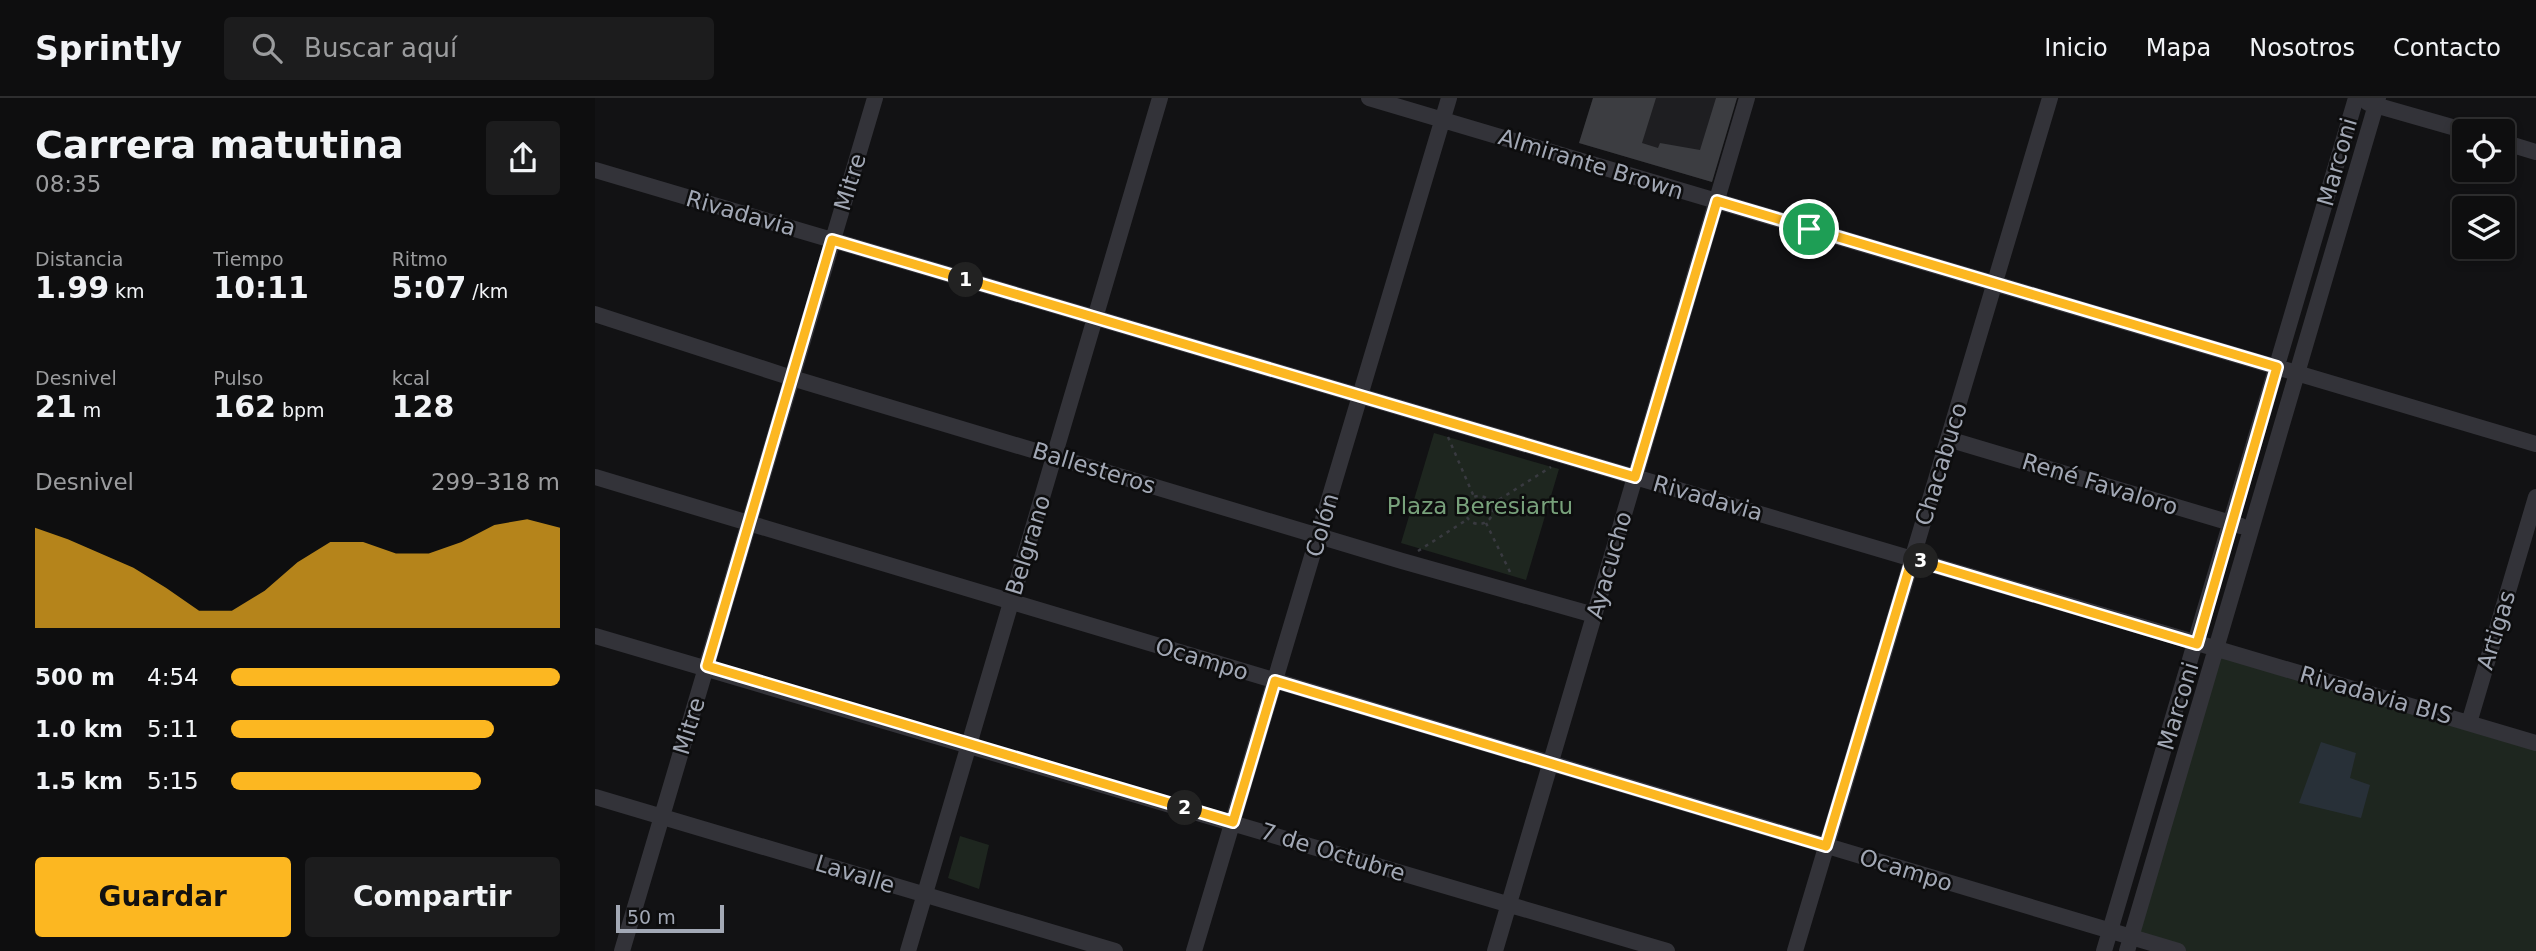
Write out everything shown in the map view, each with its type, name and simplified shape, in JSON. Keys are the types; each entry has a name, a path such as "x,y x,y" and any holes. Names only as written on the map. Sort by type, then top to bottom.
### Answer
{"street":[{"name":"Mitre","path":"622,951 875,98"},
{"name":"Belgrano","path":"908,951 1160,98"},
{"name":"Almirante Brown","path":"1369,98 2536,444"},
{"name":"Colón","path":"1194,951 1449,98"},
{"name":"Ayacucho","path":"1495,951 1747,98"},
{"name":"Chacabuco","path":"1795,951 2050,98"},
{"path":"2355,98 2377,102 2452,126"},
{"name":"Marconi","path":"2104,951 2197,644 2355,98"},
{"name":"Marconi","path":"2129,944 2377,102"},
{"path":"2515,146 2536,152"},
{"name":"Rivadavia","path":"595,170 2216,648"},
{"name":"Ballesteros","path":"595,314 792,378 1402,561 1594,614"},
{"name":"René Favaloro","path":"1948,439 2251,529"},
{"name":"Ocampo","path":"595,477 2109,931 2129,944 2178,951"},
{"name":"Artigas","path":"2469,723 2536,497"},
{"name":"7 de Octubre","path":"595,636 707,666 1667,951"},
{"name":"Rivadavia BIS","path":"2216,648 2536,743"},
{"name":"Lavalle","path":"595,797 1115,951"}],"path":[{"path":"1441,421 1474,497"},
{"path":"1492,504 1565,458"},
{"path":"1474,497 1487,498 1492,504 1493,512 1486,523 1477,524 1468,519 1465,506 1474,497"},
{"path":"1402,561 1468,519"},
{"path":"1486,523 1521,595"}],"shaded area":[{"path":"1593,98 1737,98 1712,182 1579,143"},
{"path":"2321,742 2356,753 2350,778 2370,785 2361,818 2299,803"}],"green space":[{"name":"Plaza Beresiartu","path":"1434,433 1559,469 1526,580 1401,543"},
{"path":"2216,648 2536,743 2536,951 2178,951 2131,938"},
{"path":"960,836 989,845 979,889 948,878"}],"building":[{"path":"1593,98 1656,98 1642,143 1658,148 1660,143 1700,150 1716,98 1737,98 1712,182 1579,143"}],"route":[{"path":"1717,201 1809,229 2277,367 2197,644 1912,559 1826,846 1275,681 1233,822 707,666 832,240 1635,477 1717,201"}]}
